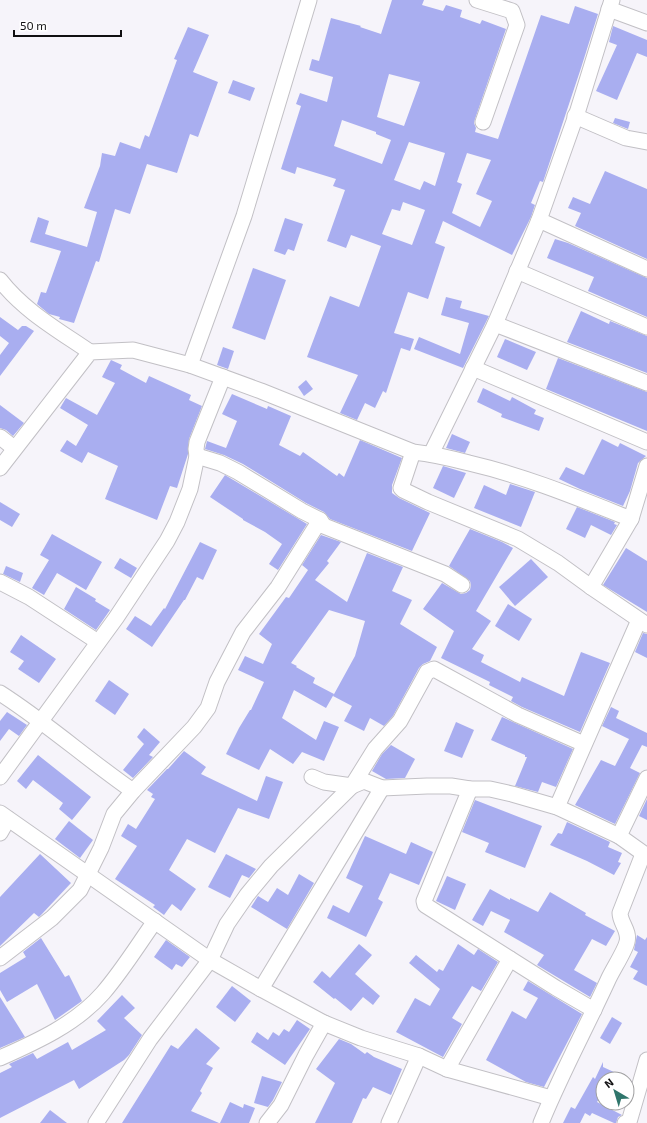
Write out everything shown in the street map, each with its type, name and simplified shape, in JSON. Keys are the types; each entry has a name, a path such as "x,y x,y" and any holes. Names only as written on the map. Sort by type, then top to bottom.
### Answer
{"street":[{"path":"190,366 244,216 309,0"},
{"path":"477,0 512,11 517,25 484,122"},
{"path":"431,454 496,324 539,220 611,5 647,23"},
{"path":"575,116 626,138 647,142"},
{"path":"539,220 647,269"},
{"path":"517,271 647,327"},
{"path":"0,280 10,294 31,311 90,352 133,350 190,366 261,390 412,452 431,454 486,466 545,485 631,519"},
{"path":"496,324 647,383"},
{"path":"0,468 90,352"},
{"path":"473,368 647,442"},
{"path":"0,777 142,580 178,522 190,489 197,456 197,442 223,377"},
{"path":"0,438 14,448"},
{"path":"412,452 401,488 403,490 428,502 518,539 558,562 591,587 643,622 584,744 557,806"},
{"path":"197,456 220,463 238,472 320,520 324,526 445,574 462,585"},
{"path":"591,587 641,502 647,466"},
{"path":"0,958 52,918 80,890 101,848 114,814 194,727 208,708 217,682 244,632 278,587 320,520"},
{"path":"0,582 29,597 98,642"},
{"path":"96,1123 150,1039 210,960 227,924 247,895 271,866 352,786 375,749 400,721 427,672 434,669 518,715 584,744"},
{"path":"0,693 41,720 109,774 134,791"},
{"path":"312,777 324,782 352,786 364,781 382,788 451,786 470,790 490,789 557,806 619,836 645,855 620,913 620,918 628,936 627,941 551,1098 541,1123"},
{"path":"619,836 647,778"},
{"path":"260,989 382,788"},
{"path":"470,790 424,901 428,908 594,1010"},
{"path":"0,833 4,816 210,960 324,1023 361,1038 419,1056 447,1069 551,1098"},
{"path":"0,1058 23,1048 63,1026 92,1004 103,993 122,968 155,921"},
{"path":"447,1069 510,959"},
{"path":"267,1123 281,1105 324,1023"},
{"path":"389,1123 419,1056"},
{"path":"628,1123 646,1063"}],"building":[{"path":"392,0 424,0 422,5 443,11 446,5 462,10 460,17 480,24 482,20 506,29 474,123 476,128 475,132 498,139 541,15 569,24 575,6 598,14 543,182 540,181 531,203 535,205 531,217 512,255 443,221 435,243 445,247 428,299 408,292 394,333 414,339 410,351 401,348 386,393 383,391 375,408 365,403 357,420 340,413 358,375 307,357 330,296 359,307 381,246 351,235 346,248 327,241 345,190 333,186 336,179 297,167 295,174 281,169 301,106 296,104 300,93 327,102 333,77 309,70 312,59 319,61 331,18 361,26 360,27 381,34","holes":["389,74 420,82 404,126 377,117","342,120 376,132 376,134 391,140 382,164 334,146","409,142 445,153 435,186 424,181 420,190 394,180","467,153 491,160 476,194 492,201 480,227 452,213 462,184 457,182","403,202 425,210 412,245 382,234 392,209 400,211"]},
{"path":"613,26 647,40 647,57 637,53 617,100 596,91 617,45 609,42"},
{"path":"188,27 209,35 193,72 218,82 198,137 190,134 177,173 147,164 130,214 115,209 99,262 96,261 74,323 59,319 60,317 49,314 37,304 41,292 46,293 61,251 30,242 38,217 49,221 45,234 87,247 97,212 84,208 100,166 102,153 115,156 120,142 140,149 145,135 149,137 177,60 174,59"},
{"path":"233,80 255,88 250,101 228,93"},
{"path":"615,118 630,122 628,129 613,123"},
{"path":"605,171 647,189 647,259 575,226 581,213 568,208 573,197 590,204"},
{"path":"285,218 303,224 294,251 288,249 285,255 274,251"},
{"path":"555,239 568,243 647,278 647,317 588,291 594,277 547,258"},
{"path":"253,268 286,280 265,340 232,328"},
{"path":"446,297 462,301 460,308 489,316 463,368 414,349 419,337 460,354 469,323 441,315"},
{"path":"581,311 609,324 610,321 647,336 647,373 567,342"},
{"path":"0,317 18,330 22,326 26,326 34,331 0,376 0,355 9,343 0,336"},
{"path":"505,339 536,352 527,370 497,357"},
{"path":"223,347 234,351 228,369 217,365"},
{"path":"558,358 647,392 647,431 546,389"},
{"path":"111,360 122,365 120,369 146,383 149,376 191,395 189,400 202,406 189,439 188,454 177,488 170,486 157,520 105,499 118,466 88,452 82,463 60,451 67,440 76,446 88,425 60,408 66,398 97,415 115,383 102,377"},
{"path":"306,380 313,389 304,396 298,387"},
{"path":"483,388 510,401 512,397 536,410 534,414 544,418 539,431 501,417 502,414 477,402"},
{"path":"232,394 267,409 268,406 291,416 279,445 300,456 303,452 337,476 339,473 344,477 360,440 402,458 392,485 392,493 430,513 412,551 330,519 324,512 306,503 243,464 224,455 205,449 207,441 226,448 237,421 222,414"},
{"path":"0,405 24,423 13,436 6,430 0,428"},
{"path":"452,434 470,442 465,453 446,448"},
{"path":"602,439 618,447 620,443 646,456 638,463 630,491 623,506 559,479 566,467 584,475"},
{"path":"443,466 466,473 454,498 433,488"},
{"path":"225,475 307,524 278,570 269,564 282,544 265,532 243,520 210,497"},
{"path":"510,484 535,492 521,527 474,508 484,485 506,495"},
{"path":"0,502 20,514 12,527 0,520"},
{"path":"577,507 615,522 614,524 617,525 611,535 591,525 585,538 566,529"},
{"path":"470,529 513,548 476,611 491,621 472,649 484,655 481,662 520,682 522,677 564,696 581,652 610,663 580,732 522,707 511,701 513,697 489,685 490,682 441,658 454,631 423,609 442,583 461,594 470,590 470,581 449,566"},
{"path":"52,534 102,562 86,590 57,573 44,595 32,588 49,560 40,555"},
{"path":"321,535 341,542 327,561 329,563 315,580 347,602 367,553 403,567 392,591 412,600 400,624 437,647 430,661 423,664 419,668 393,716 384,726 370,718 364,731 344,721 352,706 333,696 355,656 365,621 329,610 291,663 315,678 313,683 334,694 326,708 294,690 282,718 316,740 324,721 339,727 324,761 302,752 293,764 270,749 259,770 226,754 239,728 251,710 264,682 238,670 245,656 263,664 272,644 259,634 286,597 289,598 308,570 302,565"},
{"path":"200,542 217,550 203,580 197,577 185,600 152,647 126,629 135,616 151,626 164,608 165,609"},
{"path":"626,548 647,561 647,612 603,585"},
{"path":"120,558 137,568 131,578 114,568"},
{"path":"531,559 548,577 515,606 499,587"},
{"path":"6,566 23,573 20,582 3,574"},
{"path":"76,587 96,599 95,601 110,610 96,630 64,609"},
{"path":"508,604 532,619 519,641 495,626"},
{"path":"643,633 647,634 647,658 635,652"},
{"path":"21,635 56,659 39,683 18,669 24,661 10,652"},
{"path":"109,680 129,694 115,715 95,701"},
{"path":"611,707 619,711 616,718 647,733 647,747 642,745 630,768 640,773 615,824 575,805 601,760 615,766 629,739 602,726"},
{"path":"7,712 27,725 19,736 9,729 0,741 0,721"},
{"path":"502,717 573,749 556,787 542,782 538,792 515,786 527,757 491,740"},
{"path":"456,722 474,730 462,758 444,751"},
{"path":"144,728 160,742 149,755 153,757 133,778 123,770 144,744 137,737"},
{"path":"391,745 415,759 405,778 386,779 372,771 382,754"},
{"path":"184,751 206,767 201,774 257,801 266,776 283,782 269,819 238,808 215,853 187,839 169,870 196,889 181,911 172,904 164,915 153,907 155,905 115,879 137,846 121,836 128,824 136,829 155,799 151,797 153,794 147,790"},
{"path":"38,755 91,797 72,820 59,809 63,803 33,780 26,789 17,781"},
{"path":"647,799 647,820 639,816"},
{"path":"475,800 542,826 525,868 485,852 489,843 462,832"},
{"path":"69,821 93,840 80,858 55,839"},
{"path":"567,822 610,842 608,847 622,853 618,862 621,863 614,875 587,861 550,845 558,833 562,834"},
{"path":"365,836 406,854 411,842 433,852 419,885 390,873 378,899 383,902 366,937 327,918 333,905 349,913 363,886 346,878"},
{"path":"40,854 71,883 39,917 34,913 0,946 0,897"},
{"path":"226,854 256,869 249,878 242,875 230,898 208,887"},
{"path":"299,874 314,883 287,929 251,907 258,896 268,902 277,888 288,895"},
{"path":"447,876 466,884 455,910 436,901"},
{"path":"490,889 510,900 510,898 538,912 550,892 586,913 585,915 615,931 606,946 592,939 574,970 597,983 590,997 537,965 544,955 504,932 510,920 491,911 483,926 472,920"},
{"path":"637,935 645,940 647,937 647,986 633,979 638,971 630,967 638,952 634,950"},
{"path":"41,938 65,977 69,975 82,1001 55,1020 37,984 7,1002 0,990 0,973 26,957 23,952"},
{"path":"166,940 190,957 182,967 176,964 172,970 154,957"},
{"path":"359,944 372,955 355,974 380,996 373,1005 363,997 351,1011 313,982 322,971 330,978"},
{"path":"458,944 474,955 478,949 498,962 481,991 472,986 452,1018 462,1024 443,1057 396,1032 415,998 430,1006 440,989 409,963 416,955 437,972 439,969 443,971"},
{"path":"528,981 582,1014 544,1087 526,1082 486,1060 512,1011 526,1019 538,998 523,990"},
{"path":"232,986 251,1001 235,1022 216,1007"},
{"path":"122,995 135,1008 124,1018 142,1035 129,1055 124,1060 79,1089 74,1080 0,1118 0,1073 12,1067 9,1064 33,1053 37,1059 68,1042 72,1050 106,1030 97,1021"},
{"path":"0,997 25,1037 0,1048"},
{"path":"612,1017 622,1023 610,1044 600,1038"},
{"path":"297,1020 310,1029 285,1065 251,1042 257,1032 268,1040 273,1032 279,1036 284,1029 289,1032"},
{"path":"196,1028 220,1048 206,1064 213,1068 200,1091 202,1093 191,1111 219,1123 122,1123 171,1045 178,1049"},
{"path":"339,1039 351,1044 365,1054 367,1052 374,1057 402,1069 391,1095 373,1087 366,1099 363,1098 352,1123 315,1123 335,1083 316,1069"},
{"path":"603,1062 603,1067 612,1071 599,1071"},
{"path":"262,1076 282,1082 268,1107 254,1103"},
{"path":"593,1077 595,1079 595,1111 614,1111 622,1115 618,1117 616,1123 592,1113 590,1116 585,1113 580,1123 563,1123 571,1107 575,1109"},
{"path":"230,1102 243,1108 244,1104 255,1108 249,1123 220,1123"},
{"path":"50,1110 67,1123 40,1123"}]}
